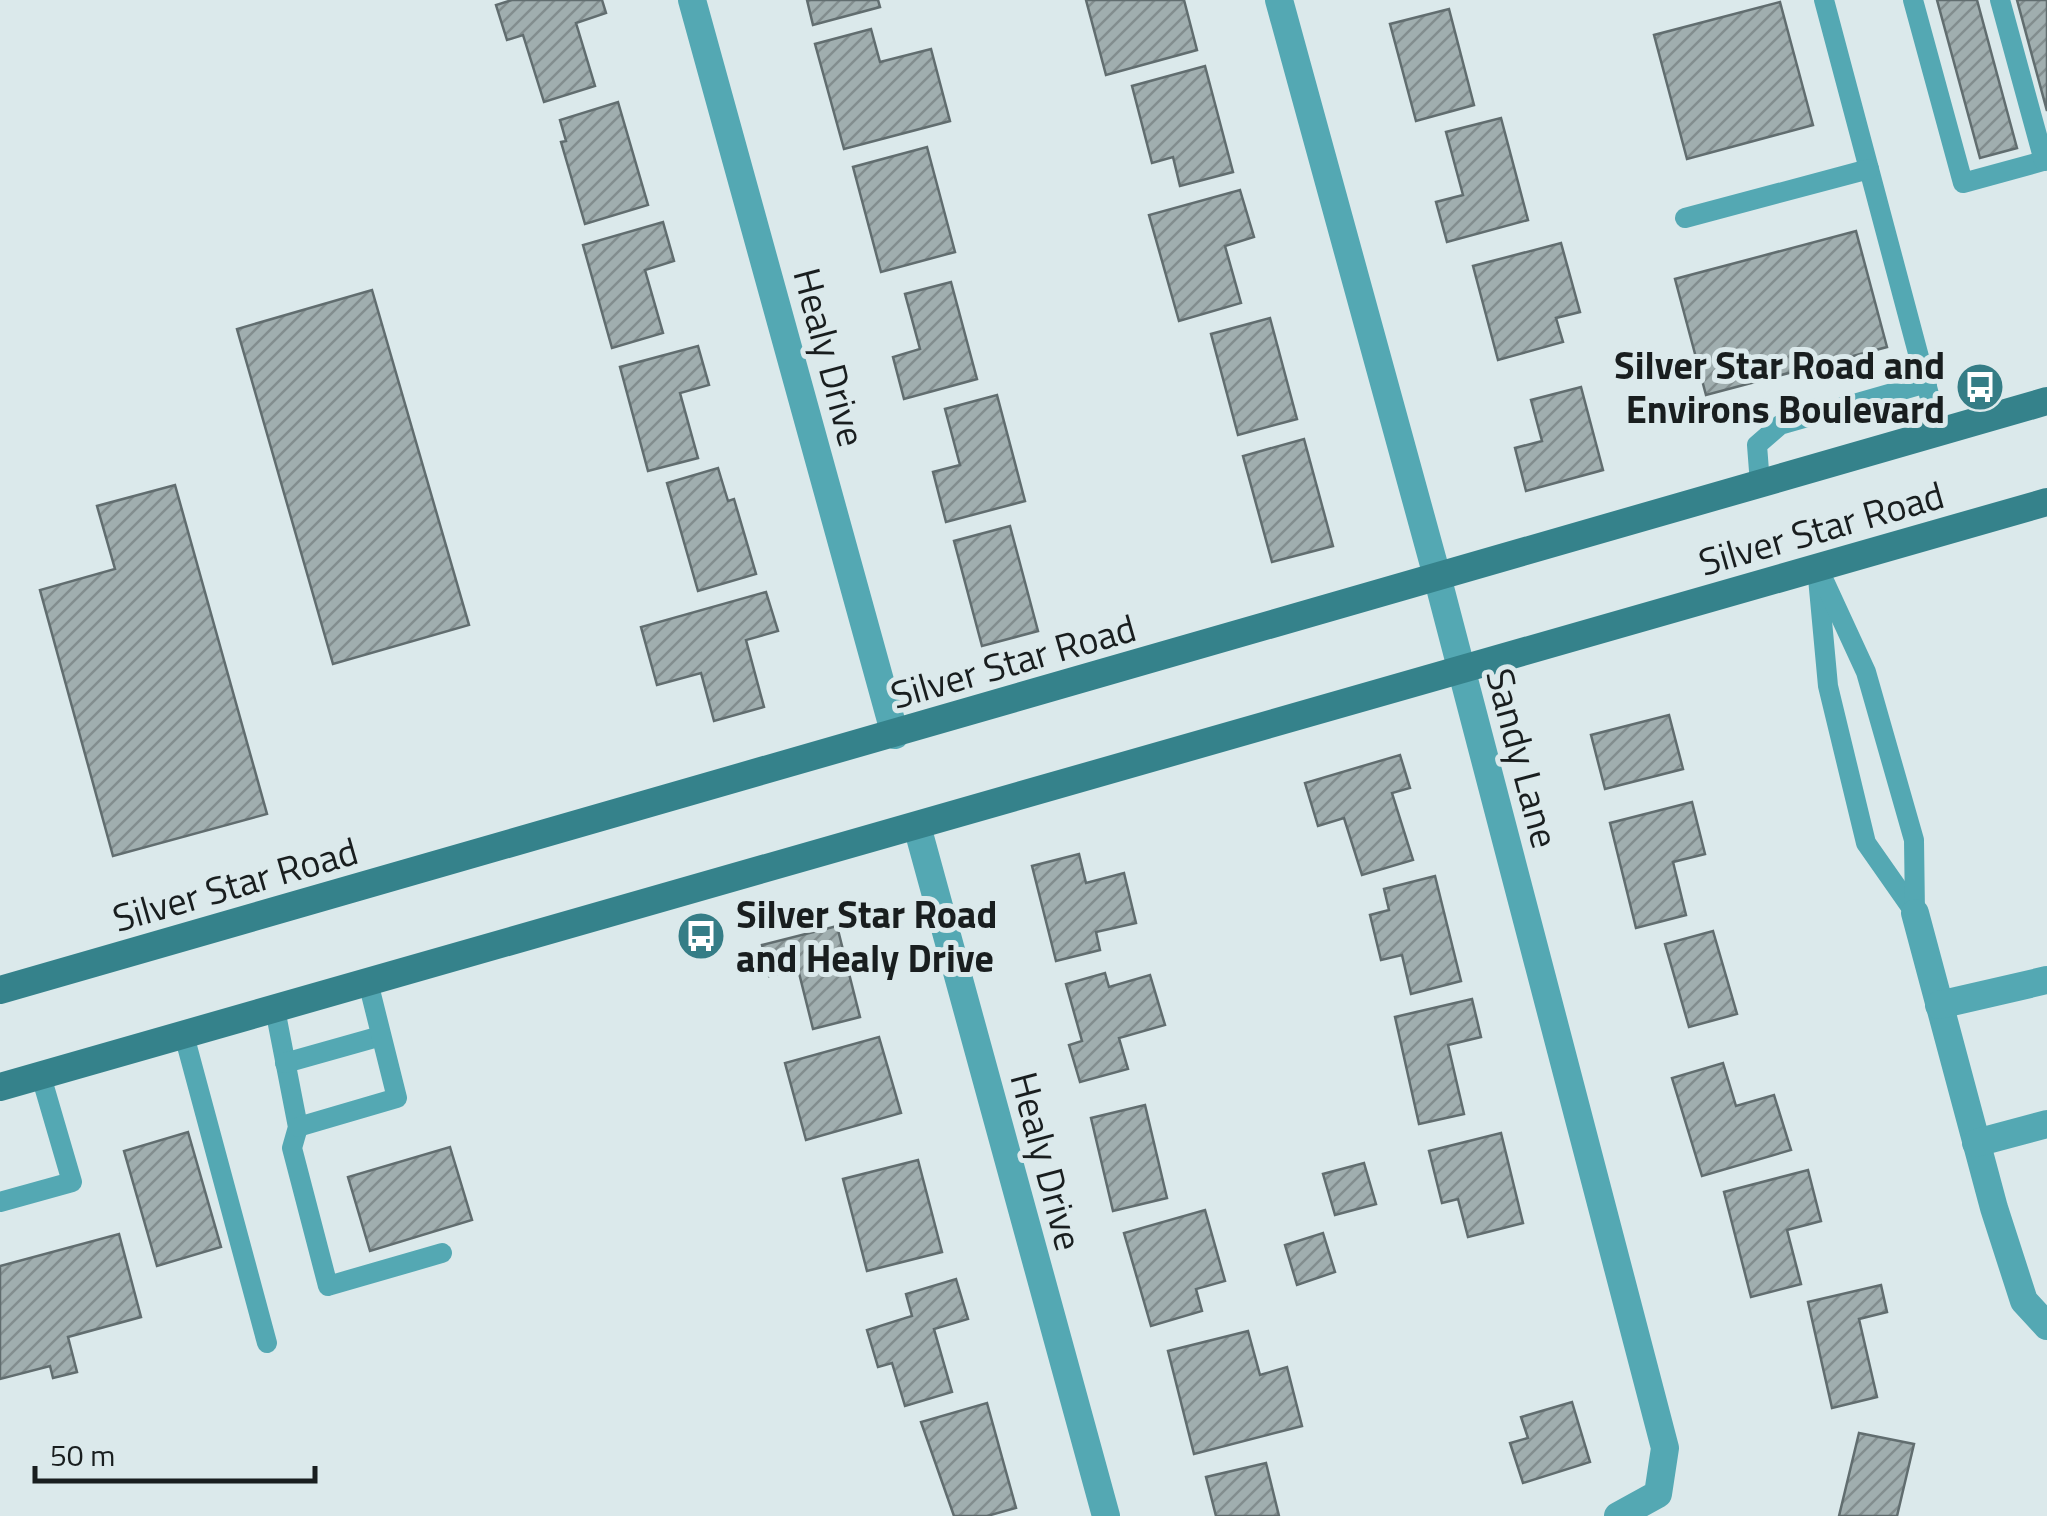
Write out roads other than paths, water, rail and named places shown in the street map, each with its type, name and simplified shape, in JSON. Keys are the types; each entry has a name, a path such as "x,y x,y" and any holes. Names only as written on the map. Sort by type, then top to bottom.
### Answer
{"main road":[{"name":"Silver Star Road","path":"0,990 2047,401"},
{"name":"Silver Star Road","path":"0,1088 2047,502"}],"street":[{"name":"Healy Drive","path":"692,0 895,735"},
{"name":"Sandy Lane","path":"1279,0 1437,576 1665,1448 1658,1494 1618,1516"},
{"name":"Healy Drive","path":"917,826 1106,1516"},
{"path":"1914,913 2024,1302 2047,1326"},
{"path":"1939,1005 2047,980"},
{"path":"1976,1143 2047,1124"}],"lane":[{"path":"1824,0 1939,432"},
{"path":"1913,0 1963,183 2045,160 2000,0"},
{"path":"1684,218 1870,168"},
{"path":"1760,484 1757,445 1780,424 1927,384"},
{"path":"1818,568 1828,686 1866,843 1914,913"},
{"path":"1818,568 1866,672 1914,840 1914,913"},
{"path":"298,1127 397,1098 368,982"},
{"path":"275,1009 298,1127 292,1148 328,1286 442,1252"},
{"path":"184,1035 267,1344"},
{"path":"286,1063 381,1036"},
{"path":"0,1202 72,1182 41,1076"}],"place":[{"name":"Silver Star Road and Environs Boulevard","path":"1980,387"},
{"name":"Silver Star Road and Healy Drive","path":"701,936"}]}
